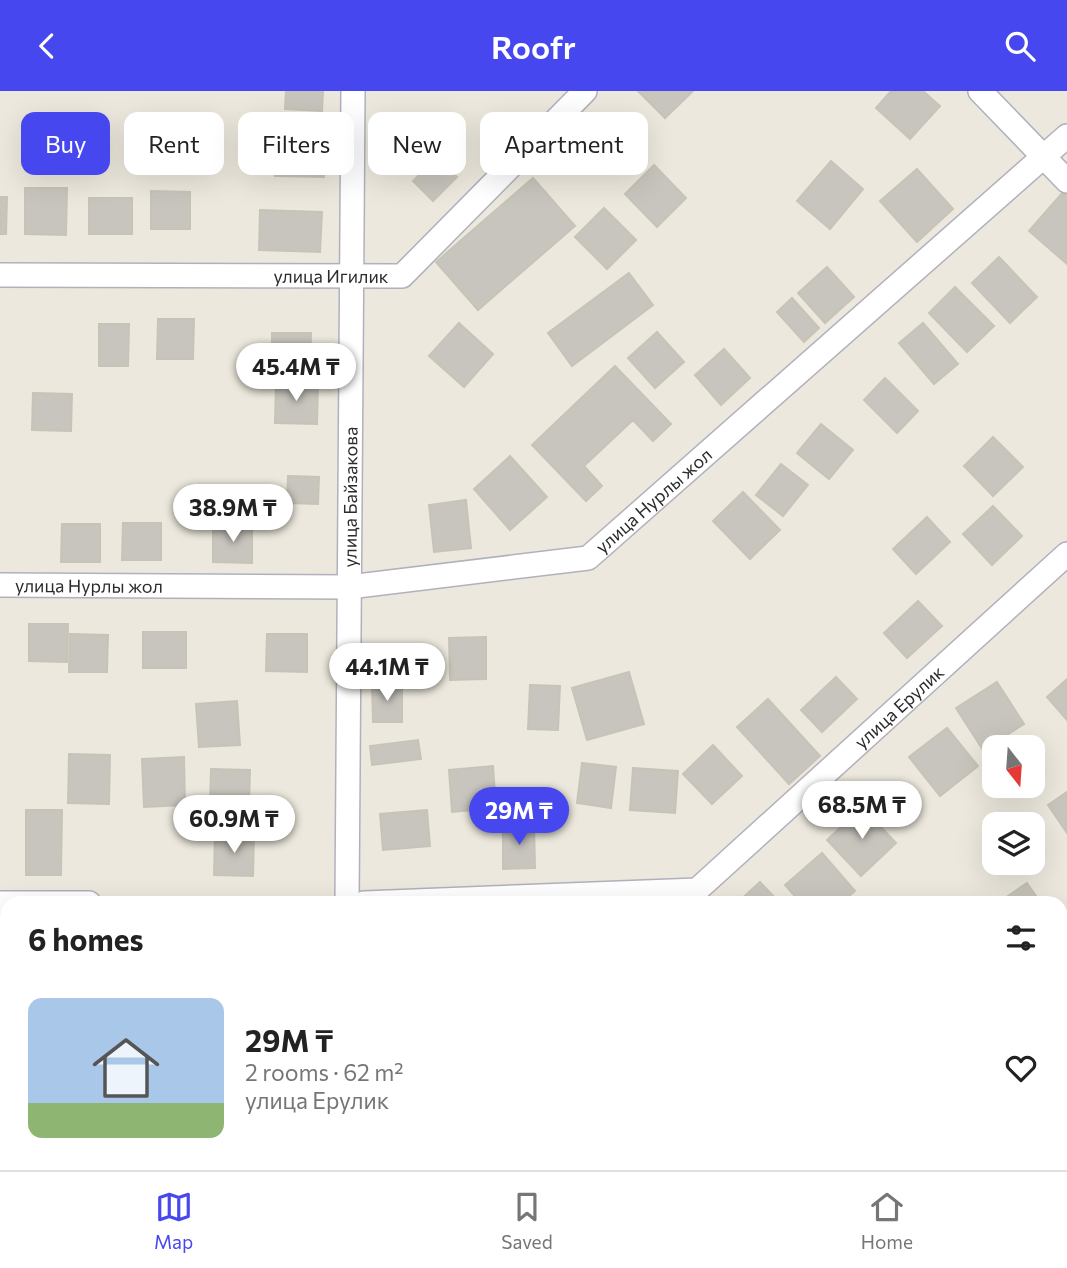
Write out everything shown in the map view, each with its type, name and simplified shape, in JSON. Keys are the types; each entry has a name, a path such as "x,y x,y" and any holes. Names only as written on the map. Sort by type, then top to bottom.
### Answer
{"street":[{"name":"улица Байзакова","path":"347,896 353,91"},
{"name":"улица Игилик","path":"0,275 352,278 402,276 584,91"},
{"path":"980,91 1067,181"},
{"name":"улица Нурлы жол","path":"0,585 349,587 588,558 1067,136"},
{"name":"улица Ерулик","path":"543,896 697,890 1067,554"}],"building":[{"path":"286,91 323,91 322,111 285,109"},
{"path":"638,91 693,91 665,118"},
{"path":"891,91 923,91 940,106 910,139 876,108"},
{"path":"831,161 863,189 830,229 797,201"},
{"path":"654,165 686,198 657,227 625,194 644,175 648,175"},
{"path":"917,169 953,209 917,242 880,201"},
{"path":"275,175 324,175 324,177"},
{"path":"419,175 457,177 433,201 413,181"},
{"path":"533,178 575,226 478,310 436,262"},
{"path":"25,188 67,188 66,235 25,234"},
{"path":"151,191 190,192 190,229 151,229"},
{"path":"1063,192 1067,195 1067,264 1029,231"},
{"path":"0,197 7,197 6,234 0,234"},
{"path":"89,198 132,198 132,234 89,234"},
{"path":"604,208 636,240 607,269 575,237"},
{"path":"260,210 322,212 320,252 259,250"},
{"path":"999,257 1037,297 1010,323 972,283"},
{"path":"827,267 854,297 825,323 798,293"},
{"path":"629,273 653,305 572,366 548,333"},
{"path":"955,287 994,326 967,352 929,313"},
{"path":"792,298 819,328 804,342 777,312"},
{"path":"158,319 194,319 193,359 157,359"},
{"path":"459,323 493,354 464,387 429,356"},
{"path":"923,323 958,364 934,384 899,343"},
{"path":"99,324 129,324 128,366 99,366"},
{"path":"657,332 684,362 655,388 628,358"},
{"path":"272,333 311,333 310,371 272,370"},
{"path":"724,349 750,378 721,405 695,375"},
{"path":"615,366 671,424 653,441 633,420 584,466 602,486 586,501 532,445"},
{"path":"885,378 918,411 897,433 864,400"},
{"path":"276,383 318,384 317,424 275,423"},
{"path":"33,393 72,394 71,431 32,430"},
{"path":"821,424 853,450 829,479 797,453"},
{"path":"993,437 1023,467 993,496 964,466"},
{"path":"510,456 547,497 510,530 474,489"},
{"path":"781,464 808,485 783,516 756,495"},
{"path":"288,476 319,477 318,504 287,503"},
{"path":"743,492 780,530 750,559 713,521"},
{"path":"466,500 471,548 434,552 429,505"},
{"path":"993,506 1022,536 992,565 963,534"},
{"path":"927,517 950,542 916,574 893,549"},
{"path":"123,523 161,523 161,560 122,560"},
{"path":"62,524 100,524 100,562 61,562"},
{"path":"213,525 252,525 252,563 213,562"},
{"path":"918,601 942,626 907,658 884,633"},
{"path":"29,624 68,624 67,662 29,661"},
{"path":"143,632 186,632 186,668 143,668"},
{"path":"70,634 108,635 107,672 69,672"},
{"path":"267,634 307,634 307,672 266,671"},
{"path":"486,637 486,679 450,680 449,638"},
{"path":"629,672 644,724 587,740 572,688"},
{"path":"836,677 857,699 822,732 801,710"},
{"path":"1067,679 1067,720 1047,697"},
{"path":"997,682 1024,724 1007,735 982,735 982,748 956,708"},
{"path":"402,684 402,722 373,722 372,685"},
{"path":"530,685 560,686 558,730 528,729"},
{"path":"768,699 820,756 789,784 737,727"},
{"path":"237,701 240,745 199,747 196,704"},
{"path":"947,728 978,766 940,796 909,757"},
{"path":"418,740 421,759 372,765 370,746"},
{"path":"713,745 742,776 712,804 683,774"},
{"path":"69,754 110,755 109,804 68,803"},
{"path":"184,757 185,805 144,807 142,759"},
{"path":"582,763 616,767 611,808 577,803"},
{"path":"493,766 496,808 452,812 449,770"},
{"path":"633,768 678,771 675,813 630,810"},
{"path":"211,769 250,770 249,807 210,807"},
{"path":"1067,792 1067,833 1048,805"},
{"path":"862,807 896,843 861,876 827,840"},
{"path":"26,810 62,810 61,875 26,875"},
{"path":"427,810 430,846 383,850 380,814"},
{"path":"534,825 535,868 503,869 503,826"},
{"path":"215,834 254,835 253,876 214,875"},
{"path":"822,853 855,891 849,896 795,896 785,885"},
{"path":"760,882 773,896 745,896"},
{"path":"1027,883 1036,896 1008,896"}]}
